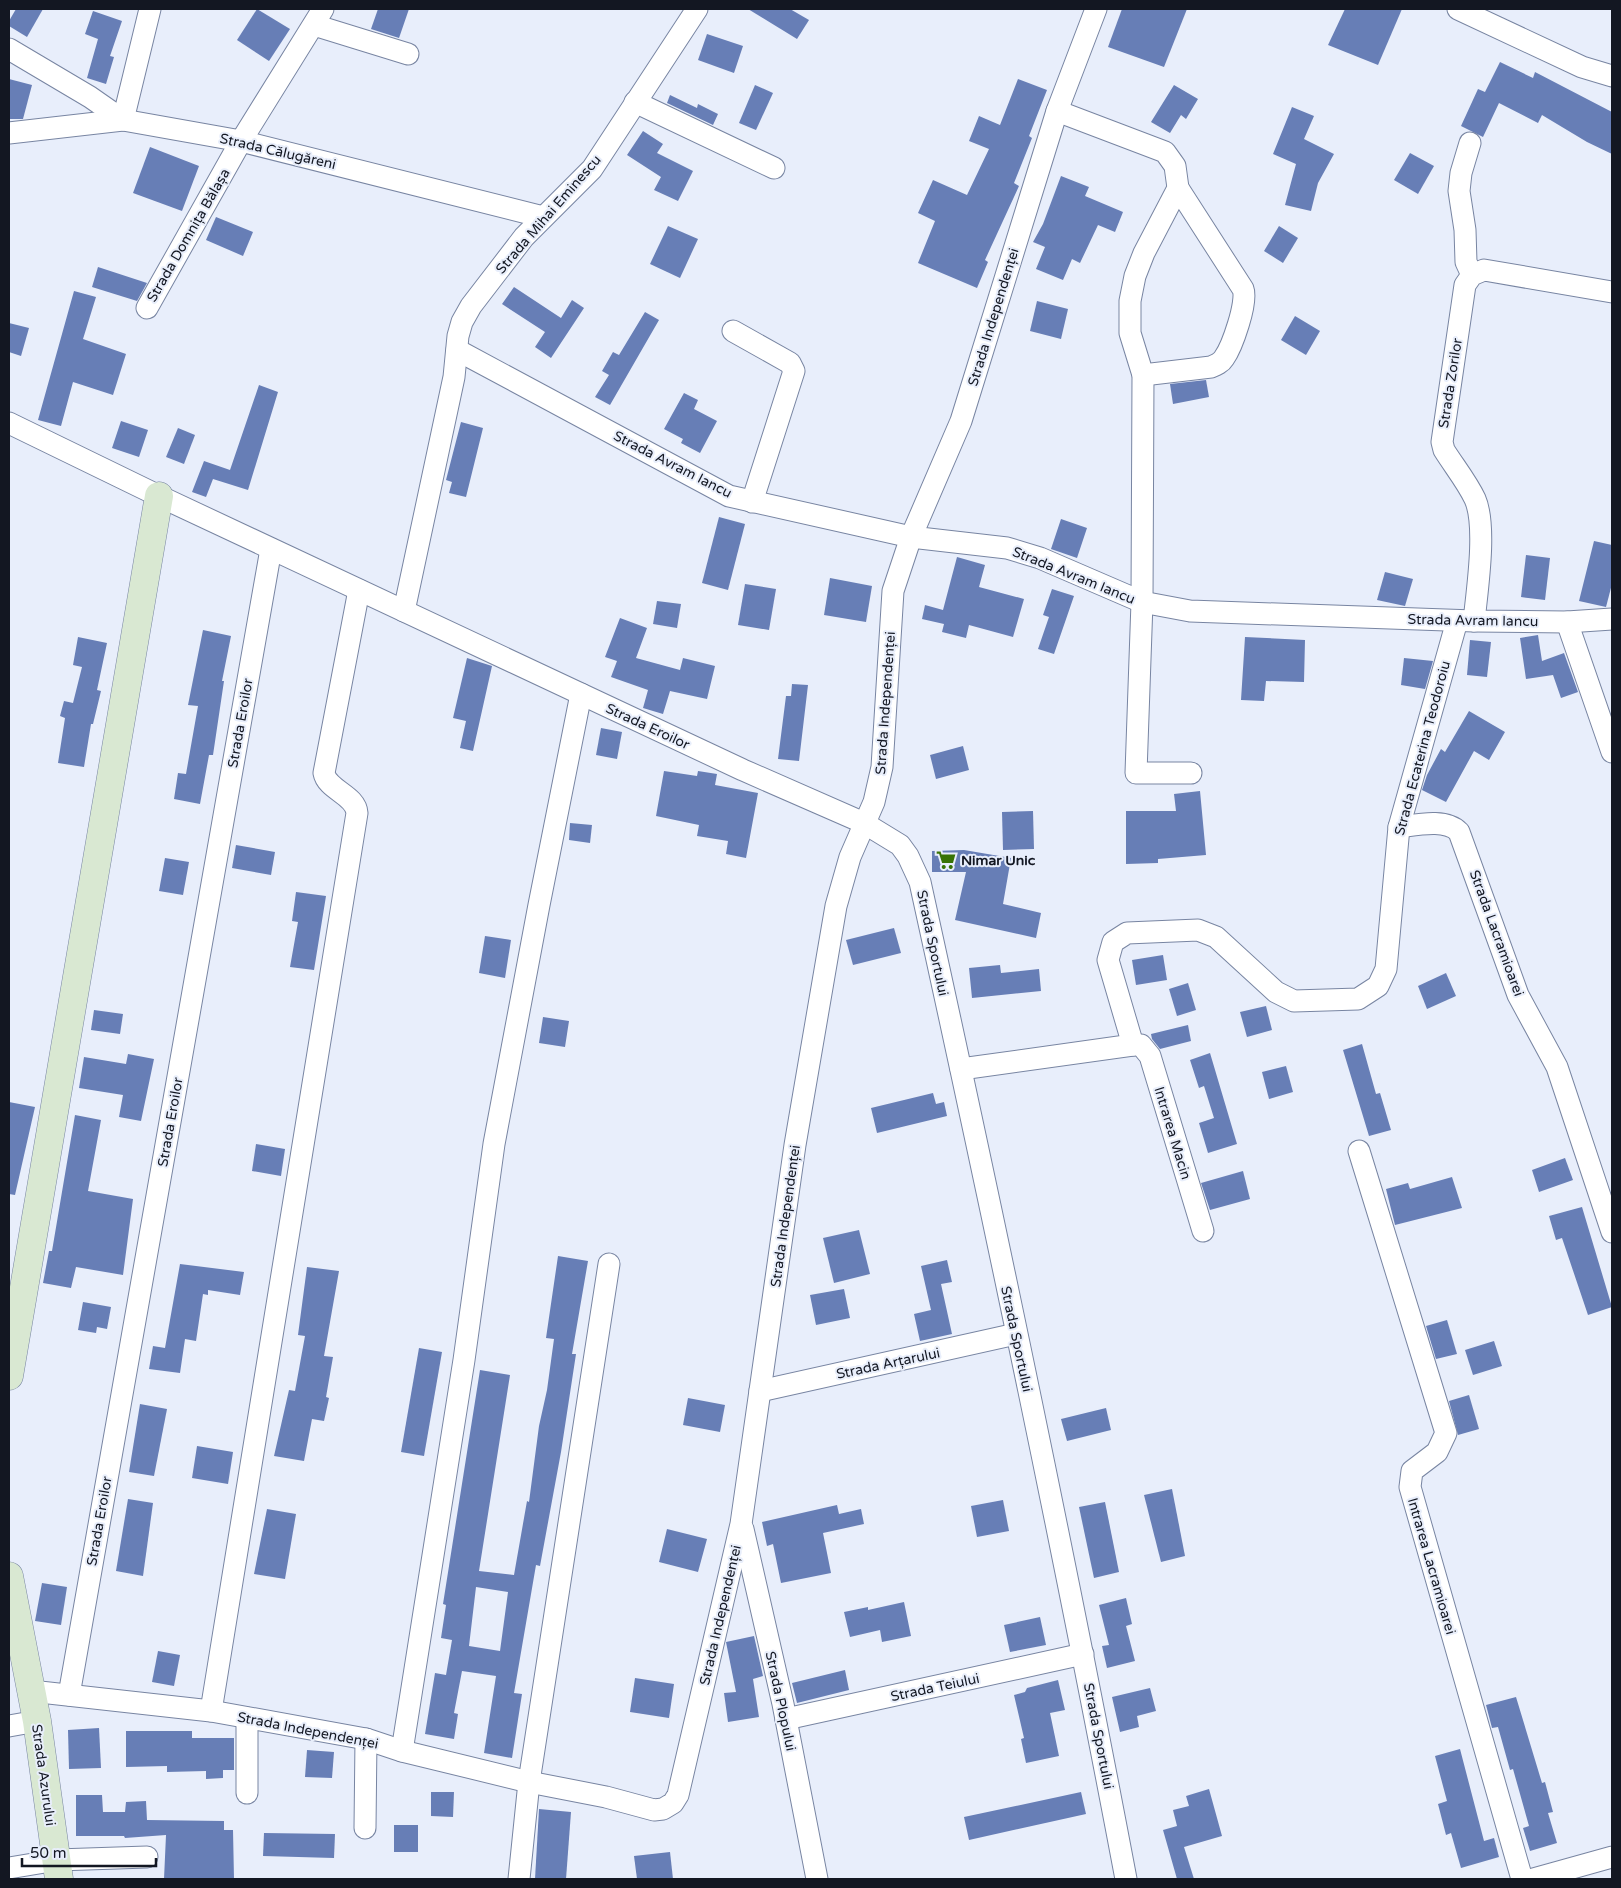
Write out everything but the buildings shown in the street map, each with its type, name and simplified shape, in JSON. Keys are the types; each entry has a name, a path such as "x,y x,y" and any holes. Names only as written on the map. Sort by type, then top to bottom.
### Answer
{"street":[{"path":"9,49 90,97 123,120 150,9"},
{"name":"Strada Mihai Eminescu","path":"404,611 437,459 462,322 471,306 524,237 592,169 697,9"},
{"name":"Strada Independenței","path":"31,1691 211,1711 366,1739 529,1782 606,1797 654,1810 663,1809 673,1803 678,1794 742,1524 795,1145 836,906 850,858 874,802 882,767 892,591 911,537 961,422 1057,112 1096,9"},
{"path":"1458,9 1582,67 1612,76"},
{"path":"319,17 408,54"},
{"name":"Strada Domnița Bălașa","path":"147,308 241,141 319,17"},
{"path":"635,102 774,168"},
{"path":"1057,112 1165,152 1175,166 1178,188 1243,289 1245,302 1226,356 1219,364 1211,367 1143,375"},
{"name":"Strada Călugăreni","path":"9,133 123,120 241,141 543,218"},
{"path":"1470,143 1461,173 1459,191 1465,230 1466,262 1469,280 1484,270 1612,292"},
{"path":"1178,188 1144,253 1135,276 1130,301 1130,334 1143,375 1142,602 1136,773 1191,773"},
{"name":"Strada Zorilor","path":"1466,621 1479,569 1478,509 1475,499 1444,450 1442,442 1469,280"},
{"path":"733,331 790,363 794,371 752,502"},
{"name":"Strada Avram Iancu","path":"457,350 730,496 911,537 1016,550 1040,558 1142,602 1190,610 1466,621 1567,622 1612,619"},
{"name":"Strada Eroilor","path":"9,423 270,549 743,770 864,823"},
{"path":"9,1376 159,496"},
{"name":"Strada Eroilor","path":"68,1695 270,549"},
{"path":"211,1711 357,813 354,804 327,780 324,773 359,590"},
{"name":"Strada Ecaterina Teodoroiu","path":"1133,1044 1108,960 1113,942 1127,934 1198,930 1207,932 1216,937 1276,992 1294,1001 1358,998 1369,994 1378,986 1386,969 1399,827 1466,621"},
{"path":"1567,622 1612,752"},
{"path":"402,1750 464,1360 494,1144 581,694"},
{"name":"Strada Sportului","path":"864,823 900,845 914,868 961,1069 1083,1654 1126,1879"},
{"name":"Strada Lacramioarei","path":"1399,827 1437,824 1455,827 1459,832 1518,995 1557,1067 1612,1232"},
{"path":"961,1069 1133,1044"},
{"name":"Intrarea Macin","path":"1133,1044 1141,1045 1150,1056 1203,1231"},
{"name":"Intrarea Lacramioarei","path":"1359,1151 1446,1433 1437,1452 1412,1471 1410,1487 1522,1879"},
{"path":"519,1879 529,1782 609,1264"},
{"name":"Strada Arțarului","path":"760,1391 1016,1334"},
{"name":"Strada Plopului","path":"742,1524 786,1719 817,1879"},
{"name":"Strada Azurului","path":"10,1589 31,1691 58,1870"},
{"name":"Strada Teiului","path":"786,1719 1083,1654"},
{"path":"247,1718 247,1793"},
{"path":"9,1726 36,1721"},
{"path":"365,1828 366,1739"},
{"path":"9,1868 58,1870 147,1857"},
{"path":"1533,1879 1570,1874 1612,1857"}],"place":[{"name":"Nimar Unic","path":"946,860"}]}
